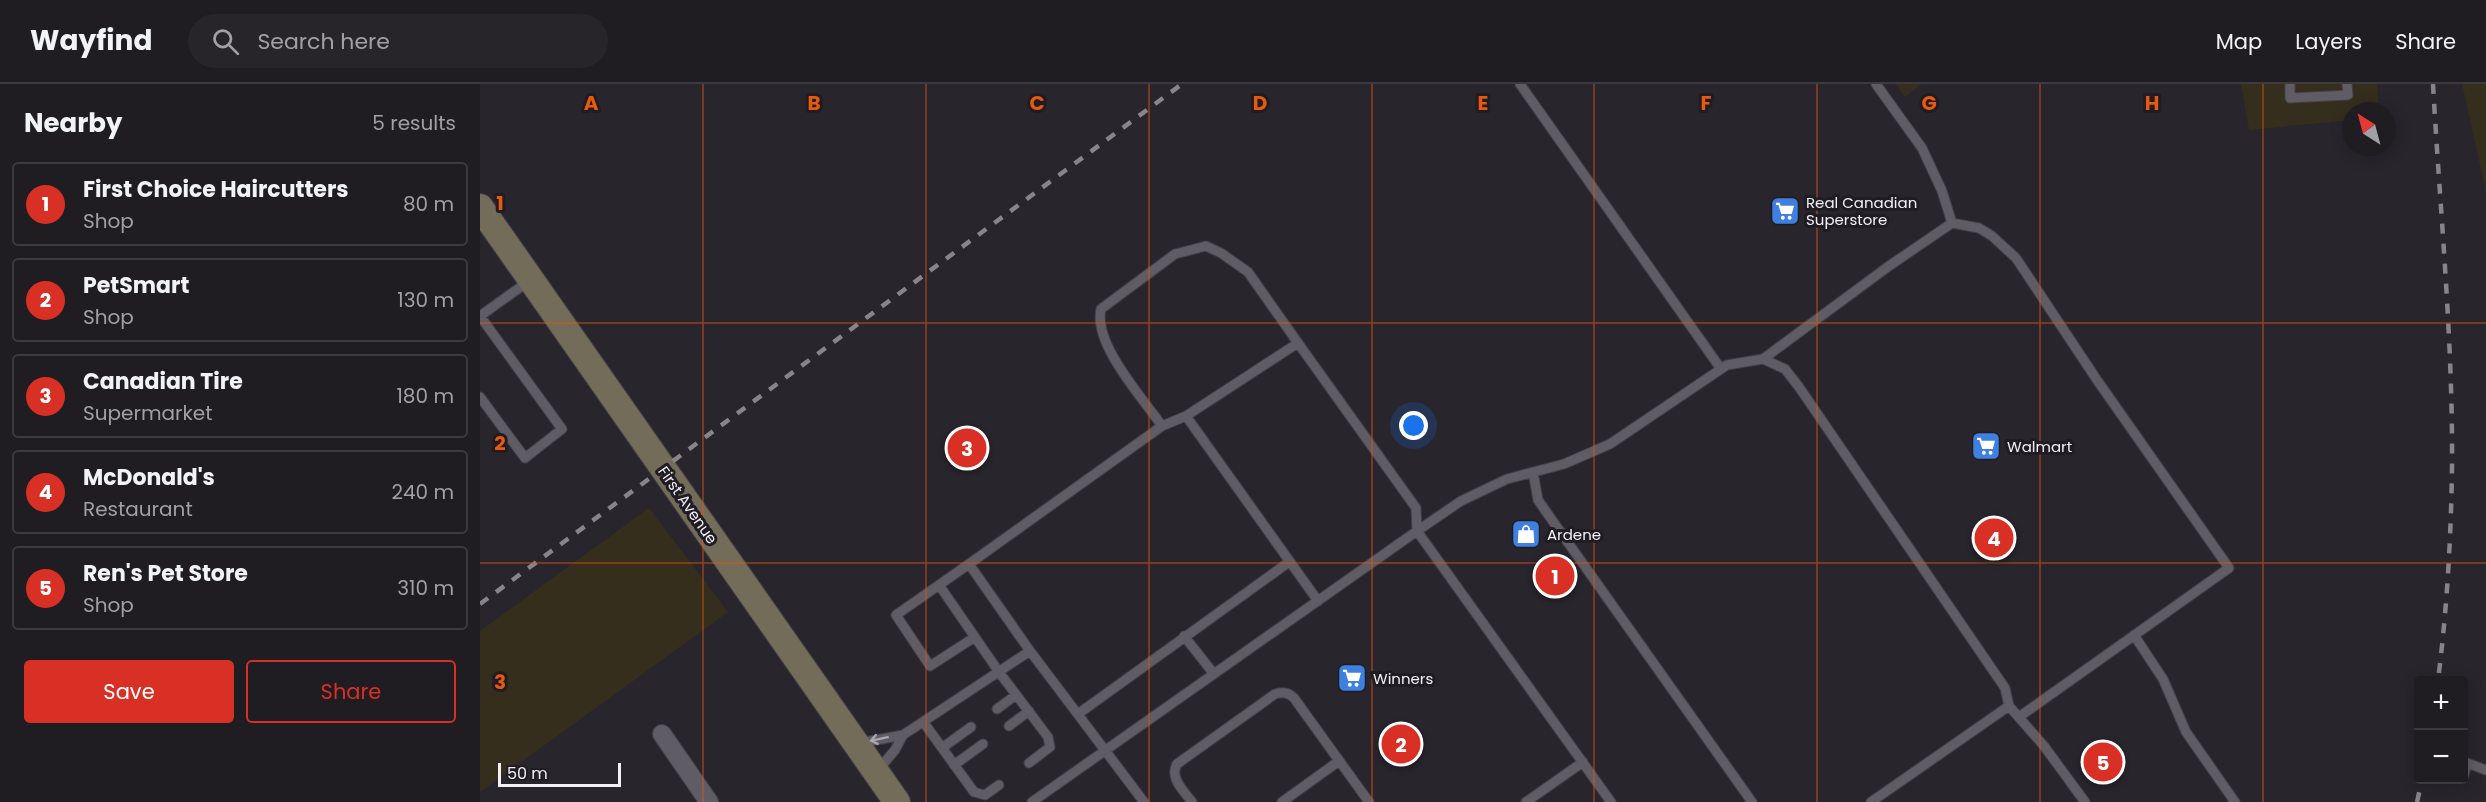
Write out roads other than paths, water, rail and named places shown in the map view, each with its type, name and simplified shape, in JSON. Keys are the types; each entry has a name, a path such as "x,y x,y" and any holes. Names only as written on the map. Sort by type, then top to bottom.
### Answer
{"main road":[{"name":"First Avenue","path":"480,207 897,802"}],"street":[{"path":"662,734 709,802"}],"lane":[{"path":"1520,84 1721,369"},
{"path":"1876,84 1922,148 1942,191 1952,223"},
{"path":"2290,84 2290,98 2348,95 2348,84"},
{"path":"1032,802 1461,501 1508,479 1564,464 1610,444 1727,365 1763,359 1889,266 1952,223 1979,228 1992,236 2016,258 2097,380 2229,567 2019,717"},
{"path":"1162,426 1106,345 1099,320 1101,309 1175,254 1206,246 1221,253 1248,272 1416,508 1418,531 1611,802"},
{"path":"480,397 525,458 562,429 480,316 531,280"},
{"path":"975,637 930,666 896,615 1162,426 1186,416 1298,343"},
{"path":"1763,359 1785,369 1799,387 2005,688 2009,706 2085,802"},
{"path":"1186,416 1318,601"},
{"path":"1533,472 1538,500 1752,802"},
{"path":"1077,714 1289,562"},
{"path":"969,564 1030,651 1144,802"},
{"path":"939,585 999,672 1048,737 1050,747 1029,763"},
{"path":"2134,635 2163,679 2186,732 2235,802"},
{"path":"1185,636 1214,674"},
{"path":"856,744 903,735 1030,651"},
{"path":"1192,802 1175,778 1174,769 1177,764 1275,694 1289,693 1366,801"},
{"path":"997,709 1016,694"},
{"path":"1871,802 2009,706"},
{"path":"1009,726 1029,711"},
{"path":"924,723 974,792 985,795 999,785"},
{"path":"942,748 971,727"},
{"path":"876,772 895,750 903,735"},
{"path":"954,765 983,744"},
{"path":"1282,802 1339,761"},
{"path":"1526,802 1583,762"},
{"path":"2468,763 2486,770"}],"railway":[{"path":"480,604 1182,84"},
{"path":"2433,84 2452,419 2450,547 2438,676"},
{"path":"2417,802 2421,784"}],"place":[{"name":"Real Canadian Superstore","path":"1785,211"},
{"name":"Walmart","path":"1986,446"},
{"name":"Canadian Tire","path":"967,448"},
{"name":"Ardene","path":"1526,534"},
{"name":"McDonald's","path":"1994,538"},
{"name":"First Choice Haircutters","path":"1555,576"},
{"name":"Winners","path":"1352,678"},
{"name":"PetSmart","path":"1401,744"},
{"name":"Ren's Pet Store","path":"2103,762"}]}
